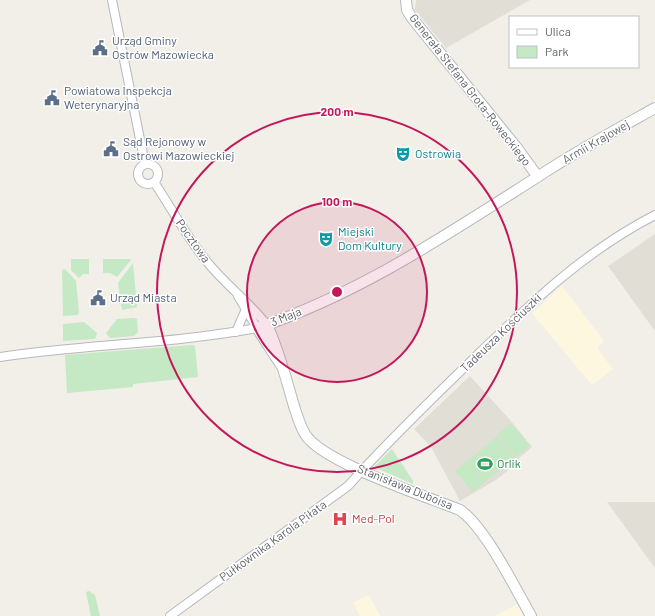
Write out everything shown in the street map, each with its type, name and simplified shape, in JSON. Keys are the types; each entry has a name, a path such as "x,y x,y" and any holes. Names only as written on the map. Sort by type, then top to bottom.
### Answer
{"main road":[{"name":"Generała Stefana Grota-Roweckiego","path":"406,1 407,10 412,18 538,176"},
{"name":"Armii Krajowej","path":"538,176 655,108"},
{"name":"3 Maja","path":"257,328 378,276 538,176"},
{"name":"Stanisława Duboisa","path":"267,325 274,339 300,424 309,440 322,450 361,470 466,514 478,528 531,616"},
{"name":"Stanisława Duboisa","path":"257,328 281,365"}],"street":[{"path":"112,0 145,164"},
{"path":"145,164 152,164 157,169 158,176 154,182 145,184 139,179 139,169 145,164"},
{"name":"Pocztowa","path":"154,182 194,246 238,296 258,313 267,325"},
{"name":"Tadeusza Kościuszki","path":"361,470 420,410 550,286 592,252 655,215"},
{"name":"Pocztowa","path":"238,296 257,328"},
{"path":"236,332 246,309"},
{"name":"3 Maja","path":"0,357 53,349 236,332 257,328"},
{"name":"Pułkownika Karola Piłata","path":"170,616 348,486 361,470"}],"shaded area":[{"path":"416,0 530,0 446,48 415,10"},
{"path":"655,234 655,331 608,266"},
{"path":"562,286 604,341 597,348 613,369 592,385 532,313"},
{"path":"470,376 511,421 532,447 516,461 517,463 496,480 460,501 431,447 414,429"},
{"path":"607,502 655,502 655,568"},
{"path":"369,595 380,616 360,616 353,602"},
{"path":"517,604 524,616 495,616"}],"green space":[{"path":"71,259 89,259 89,274 83,274 79,278 71,270"},
{"path":"103,259 131,260 117,277 110,273 103,273"},
{"path":"133,263 137,307 122,310 118,283"},
{"path":"65,269 76,281 78,315 63,316 62,270"},
{"path":"117,319 137,319 138,332 134,336 110,338 106,333"},
{"path":"84,322 97,333 95,339 63,341 63,324"},
{"path":"192,345 195,346 198,377 133,384 133,387 67,393 65,355"},
{"name":"Orlik","path":"511,423 530,446 516,457 498,434"},
{"name":"Orlik","path":"498,436 515,457 473,492 455,471"},
{"path":"392,449 413,481 413,484 374,467"},
{"path":"89,591 95,595 100,616 91,616 86,592"}],"place":[{"name":"Urząd Gminy Ostrów Mazowiecka","path":"100,48"},
{"name":"Powiatowa Inspekcja Weterynaryjna","path":"52,98"},
{"name":"Sąd Rejonowy w Ostrowi Mazowieckiej","path":"111,149"},
{"name":"Ostrowia","path":"403,154"},
{"name":"Miejski Dom Kultury","path":"326,239"},
{"name":"Urząd Miasta","path":"98,298"},
{"name":"Orlik","path":"485,464"},
{"name":"Med-Pol","path":"340,519"}]}
